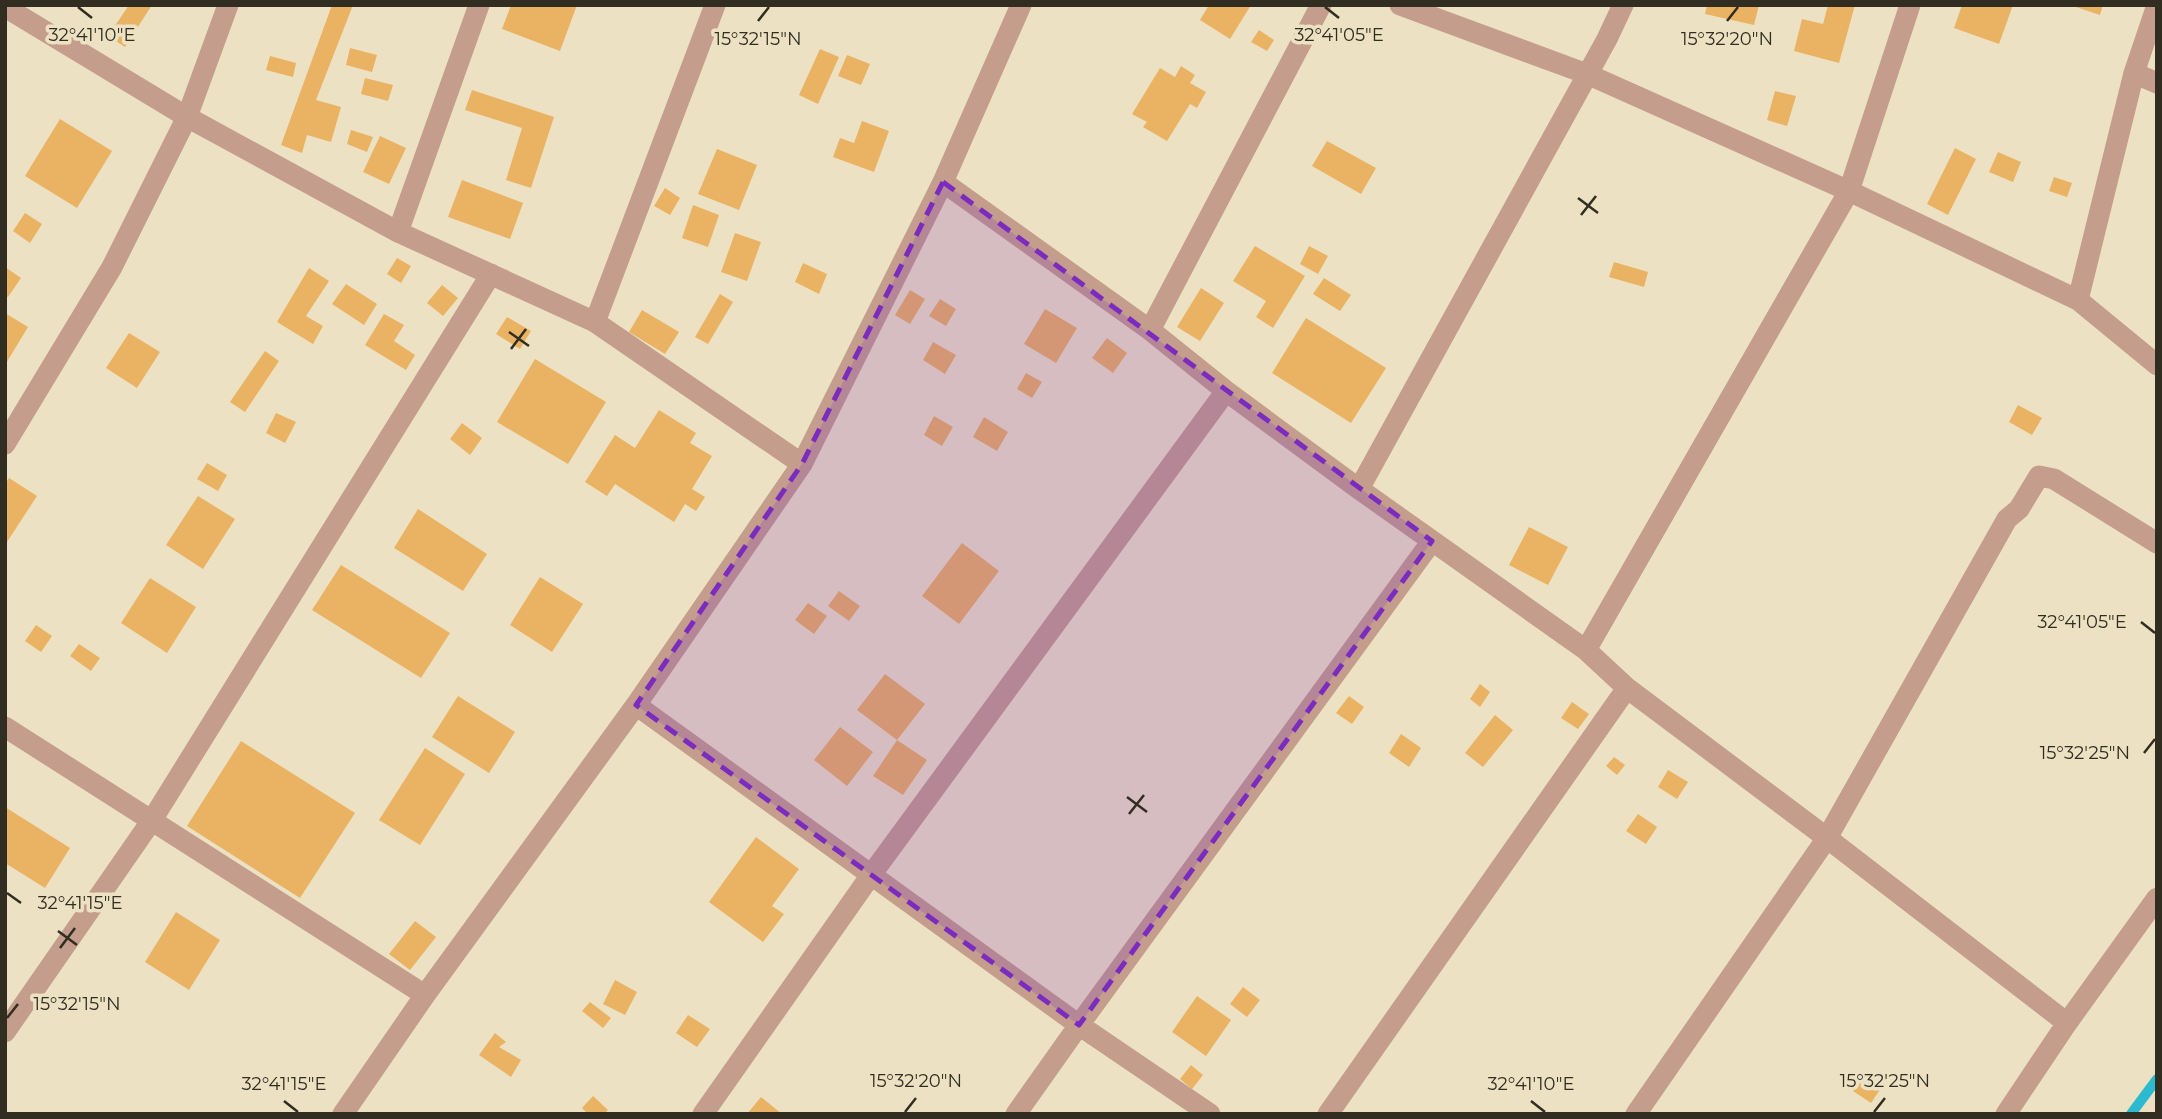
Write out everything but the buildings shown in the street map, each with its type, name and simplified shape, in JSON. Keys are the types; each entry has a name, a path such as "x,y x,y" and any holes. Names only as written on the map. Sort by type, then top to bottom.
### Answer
{"street":[{"path":"5,444 112,267 187,117 228,5"},
{"path":"398,232 479,5"},
{"path":"595,322 715,5"},
{"path":"343,1114 425,995 636,705 802,464 943,182 1021,5"},
{"path":"1150,330 1321,5"},
{"path":"1400,5 1587,74 1849,191 2078,300 2157,365"},
{"path":"1359,489 1608,39 1623,5"},
{"path":"1586,650 1849,191 1910,5"},
{"path":"2078,300 2134,73 2157,5"},
{"path":"5,7 187,117 398,232 595,322 802,464"},
{"path":"2134,73 2157,82"},
{"path":"943,182 1150,330 1226,391 1359,489 1586,650 1626,688 1827,838 2067,1023"},
{"path":"5,1032 152,820 491,274"},
{"path":"703,1114 872,874 1226,391"},
{"path":"1636,1114 1827,838 2007,519 2019,509 2039,476 2054,479 2157,543"},
{"path":"1016,1114 1432,541"},
{"path":"1328,1114 1626,688"},
{"path":"636,705 1079,1024 1210,1114"},
{"path":"5,727 425,995"},
{"path":"2006,1114 2067,1023 2157,898"}],"highlighted area":[{"path":"943,182 1432,541 1079,1025 636,705 802,464"}],"waterway":[{"path":"2131,1114 2157,1079"}]}
